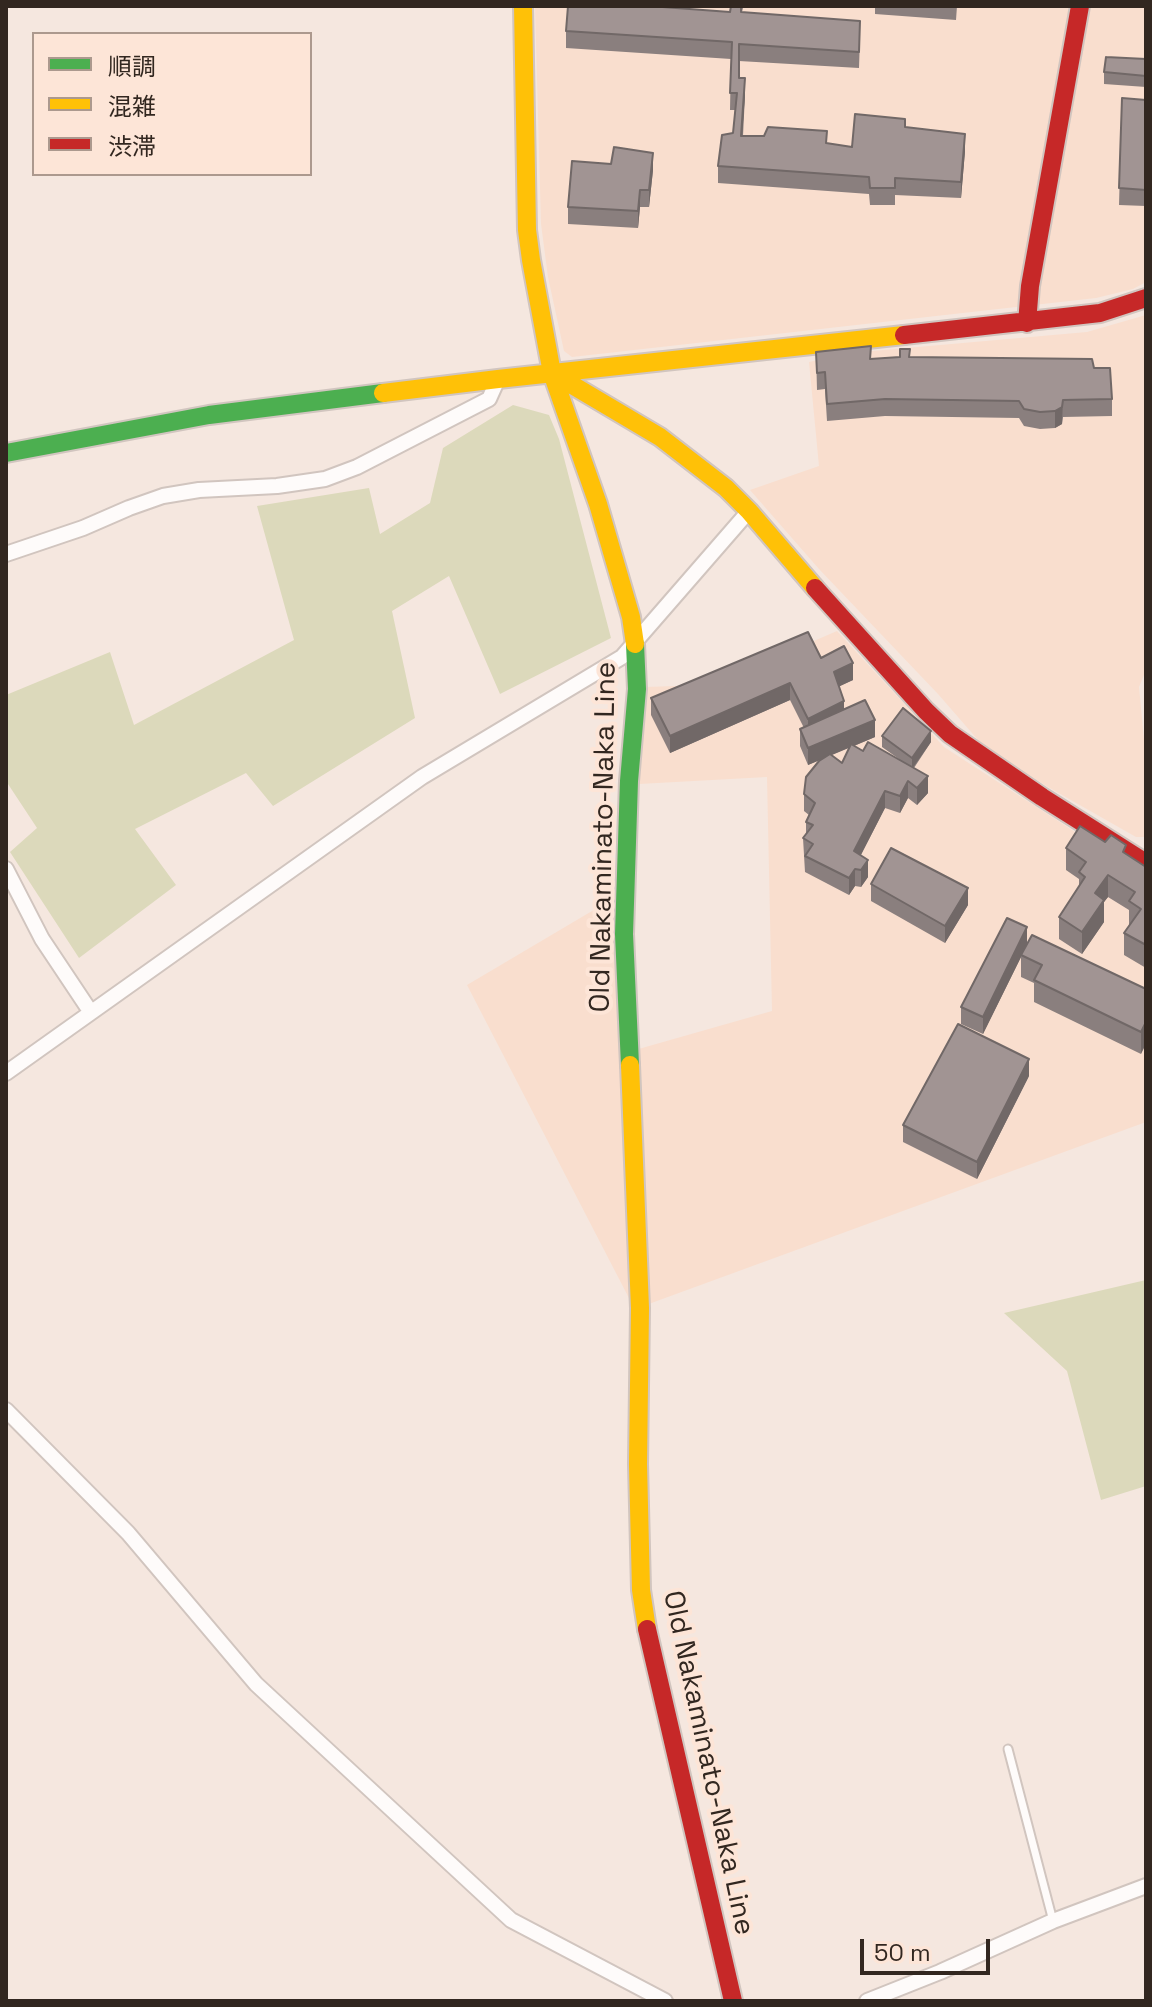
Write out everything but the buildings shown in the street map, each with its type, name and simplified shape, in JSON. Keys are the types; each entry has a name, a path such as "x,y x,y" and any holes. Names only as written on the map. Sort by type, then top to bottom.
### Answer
{"street":[{"name":"Old Nakaminato-Naka Line","path":"523,6 527,230 552,373 598,504 635,641 637,689 629,781 624,934 640,1308 638,1464 641,1590 644,1616 733,2001"},
{"path":"1027,323 1030,286 1080,6"},
{"path":"6,453 209,415 498,379 1027,323 1100,313 1146,298"},
{"path":"552,373 660,437 705,471 749,511 853,631 950,734 1146,863"},
{"path":"6,554 163,496 325,479 357,467 489,399 498,379"},
{"path":"6,1073 422,777 622,657 749,511"},
{"path":"6,869 42,939 90,1011"},
{"path":"6,1410 128,1533 256,1684 511,1920 665,2001"},
{"path":"867,2001 1053,1921 1146,1886"}],"lane":[{"path":"1008,1749 1053,1921"}],"shaded area":[{"path":"535,6 1146,6 1146,282 1133,289 1096,298 572,357 564,351 548,277 541,224"},
{"path":"1146,315 1146,670 1139,687 1146,761 1146,837 1136,837 985,748 750,490 819,466 809,362 850,353 1087,332"},
{"path":"513,405 549,415 559,439 611,638 500,694 449,576 392,611 415,718 273,806 246,773 135,829 176,885 79,958 10,852 37,828 6,781 6,695 110,652 134,725 294,640 257,506 369,488 380,534 430,503 443,448"},
{"path":"837,631 944,747 1146,878 1146,1122 646,1305 631,1302 467,985 614,898 621,1054 772,1011 767,777 639,784 645,687 676,686 684,697"},
{"path":"1146,1280 1146,1486 1101,1500 1067,1371 1004,1313"}],"traffic: fast":[{"path":"6,453 209,415 383,393"},
{"path":"630,1065 624,934 629,781 637,689 635,644"}],"traffic: slow":[{"path":"523,6 527,230 531,260 552,373 598,504 631,617 635,644"},
{"path":"383,393 904,335"},
{"path":"552,373 660,437 726,488 815,588"},
{"path":"630,1065 640,1308 638,1464 641,1590 647,1629"}],"traffic: jam":[{"path":"1027,323 1030,286 1080,6"},
{"path":"904,335 1100,313 1146,298"},
{"path":"815,588 950,734 1146,863"},
{"path":"647,1629 733,2001"}]}
